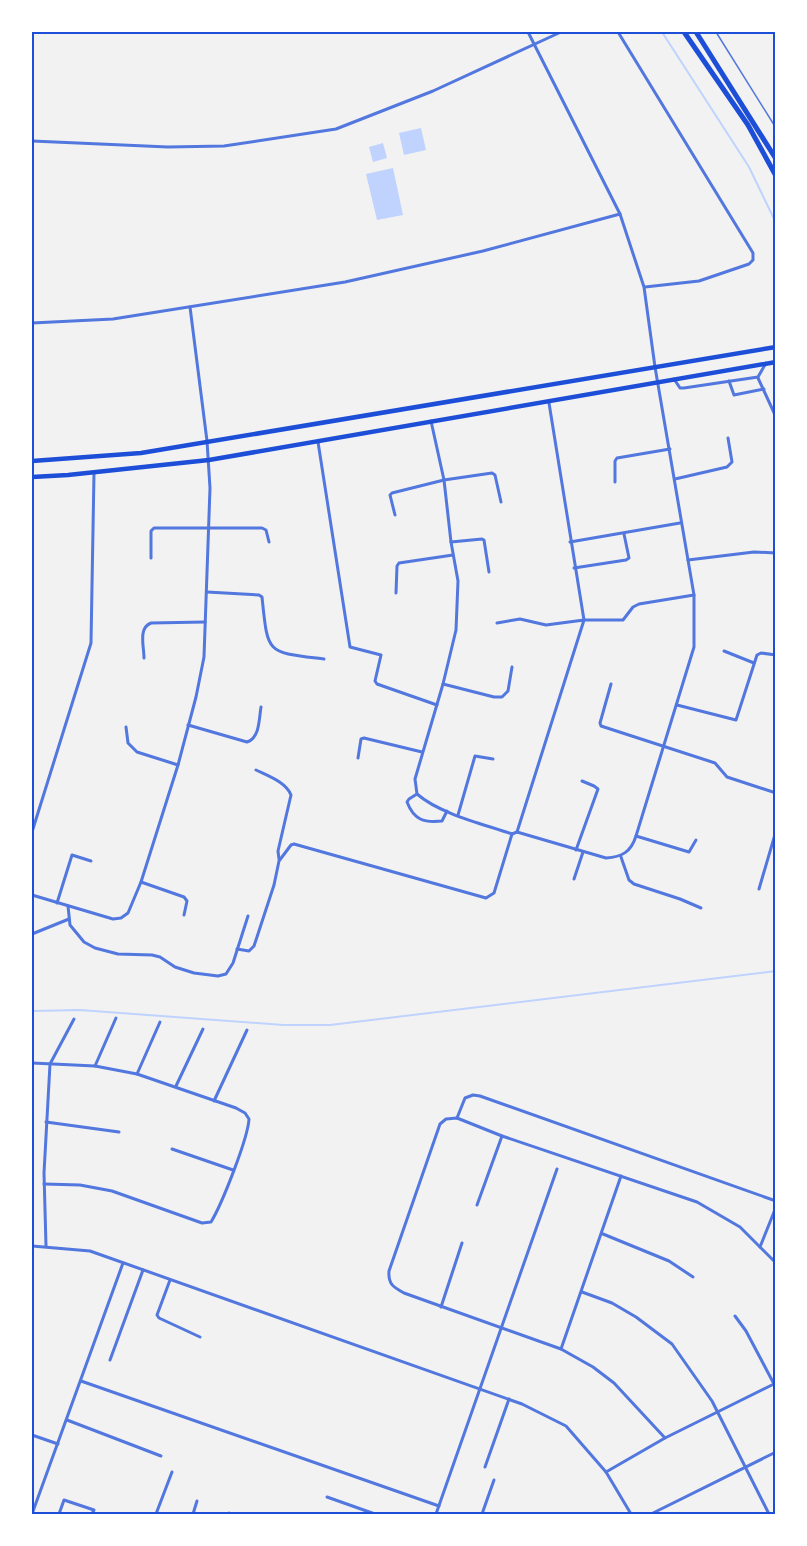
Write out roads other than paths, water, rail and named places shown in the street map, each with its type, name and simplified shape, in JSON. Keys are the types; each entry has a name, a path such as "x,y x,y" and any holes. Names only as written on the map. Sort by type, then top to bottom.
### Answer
{"main road":[{"path":"684,32 748,125 776,176"},
{"path":"696,32 776,159"},
{"path":"32,460 141,453 776,347"},
{"path":"32,477 94,473 208,460 549,403 776,362"}],"street":[{"path":"431,421 444,480 458,580 456,630 415,779 417,794 426,802 447,811 512,834 517,832 606,858 621,857 633,846 694,647 694,595 680,523 644,287 620,214 528,32"},
{"path":"32,141 168,147 224,146 336,129 433,91 561,32"},
{"path":"618,32 753,254 753,260 749,264 699,281 644,287"},
{"path":"32,323 113,319 370,277 483,251 620,214"},
{"path":"32,895 113,919 121,918 128,913 141,882 178,765 204,657 209,527 207,441 190,307"},
{"path":"758,377 766,363"},
{"path":"674,379 680,388 684,388 758,377"},
{"path":"758,377 776,417"},
{"path":"729,381 734,395 764,389"},
{"path":"517,832 584,620 549,403"},
{"path":"675,479 727,467 732,462 728,438"},
{"path":"318,441 350,647 381,656 375,681 377,684 437,705"},
{"path":"615,482 617,458 670,449"},
{"path":"32,832 91,643 94,473"},
{"path":"395,515 390,495 392,493 444,480 492,473 495,475 501,502"},
{"path":"570,542 680,523"},
{"path":"151,558 151,531 154,528 262,528 266,530 269,542"},
{"path":"574,568 629,558 624,534"},
{"path":"451,542 484,540 489,572"},
{"path":"688,560 754,552 776,553"},
{"path":"396,593 399,563 453,555"},
{"path":"207,592 259,595 262,597 266,636 271,646 282,654 324,659"},
{"path":"497,623 518,619 546,625 584,620 623,620 633,607 639,604 694,595"},
{"path":"144,658 143,629 146,625 205,622"},
{"path":"724,651 754,663"},
{"path":"677,705 736,720 757,656 761,653 776,655"},
{"path":"443,684 502,697 508,691 512,667"},
{"path":"611,684 601,726 715,763 727,777 733,780 776,793"},
{"path":"188,725 247,742 252,741 261,707"},
{"path":"126,727 128,743 137,752 178,765"},
{"path":"358,758 361,739 364,738 422,753"},
{"path":"458,815 475,756 492,759"},
{"path":"237,949 249,951 256,942 274,885 279,861 278,851 291,795 289,789 282,784 256,770"},
{"path":"576,850 598,789 582,781"},
{"path":"417,794 409,798 407,802 411,813 419,819 432,822 442,821 447,811"},
{"path":"759,889 776,831"},
{"path":"279,861 286,850 294,844 486,898 494,893 512,834"},
{"path":"636,836 690,852 696,840"},
{"path":"574,879 583,852"},
{"path":"57,903 72,855 92,861"},
{"path":"621,857 629,880 634,884 701,908"},
{"path":"141,882 184,897 187,901 183,915"},
{"path":"68,906 70,925 84,942 95,948 118,954 152,955 160,957 175,967 194,973 218,976 226,974 249,916"},
{"path":"32,934 69,919"},
{"path":"95,1066 116,1018"},
{"path":"45,1246 44,1184 50,1064 74,1019"},
{"path":"137,1074 160,1022"},
{"path":"176,1086 203,1029"},
{"path":"214,1101 248,1030"},
{"path":"32,1063 95,1066 137,1074 176,1086 245,1113 249,1119 233,1170 211,1222 202,1223 112,1191 80,1185 44,1184"},
{"path":"457,1118 465,1098 473,1095 480,1096 776,1201"},
{"path":"665,1438 614,1383 561,1349 404,1293 393,1287 388,1280 389,1271 440,1124 446,1119 457,1118 502,1136 697,1202 740,1227 776,1263"},
{"path":"46,1122 119,1132"},
{"path":"477,1205 502,1136"},
{"path":"172,1149 233,1170"},
{"path":"436,1515 557,1169"},
{"path":"561,1349 621,1176"},
{"path":"760,1248 776,1207"},
{"path":"602,1234 669,1261 693,1277"},
{"path":"441,1306 462,1243"},
{"path":"32,1246 90,1251 509,1399 566,1426 606,1472 631,1515"},
{"path":"32,1514 123,1263"},
{"path":"110,1360 143,1270"},
{"path":"170,1280 157,1315 200,1337"},
{"path":"582,1292 612,1303 636,1317 672,1344 718,1413 769,1515"},
{"path":"606,1472 665,1438 775,1383 735,1316"},
{"path":"81,1381 439,1506"},
{"path":"485,1467 509,1399"},
{"path":"67,1420 161,1456"},
{"path":"32,1435 58,1444"},
{"path":"651,1515 776,1452"},
{"path":"156,1515 172,1472"},
{"path":"482,1515 494,1480"},
{"path":"327,1497 375,1515"},
{"path":"59,1515 64,1500 94,1510 92,1515"},
{"path":"193,1515 197,1501"}],"lane":[{"path":"716,32 776,128"}],"water":[{"path":"421,128 426,150 404,155 399,133"},
{"path":"383,143 387,158 373,162 369,147"},
{"path":"393,168 403,215 377,220 366,174"}],"waterway":[{"path":"662,32 749,167 776,223"},
{"path":"32,1011 80,1010 283,1025 330,1025 776,971"}]}
